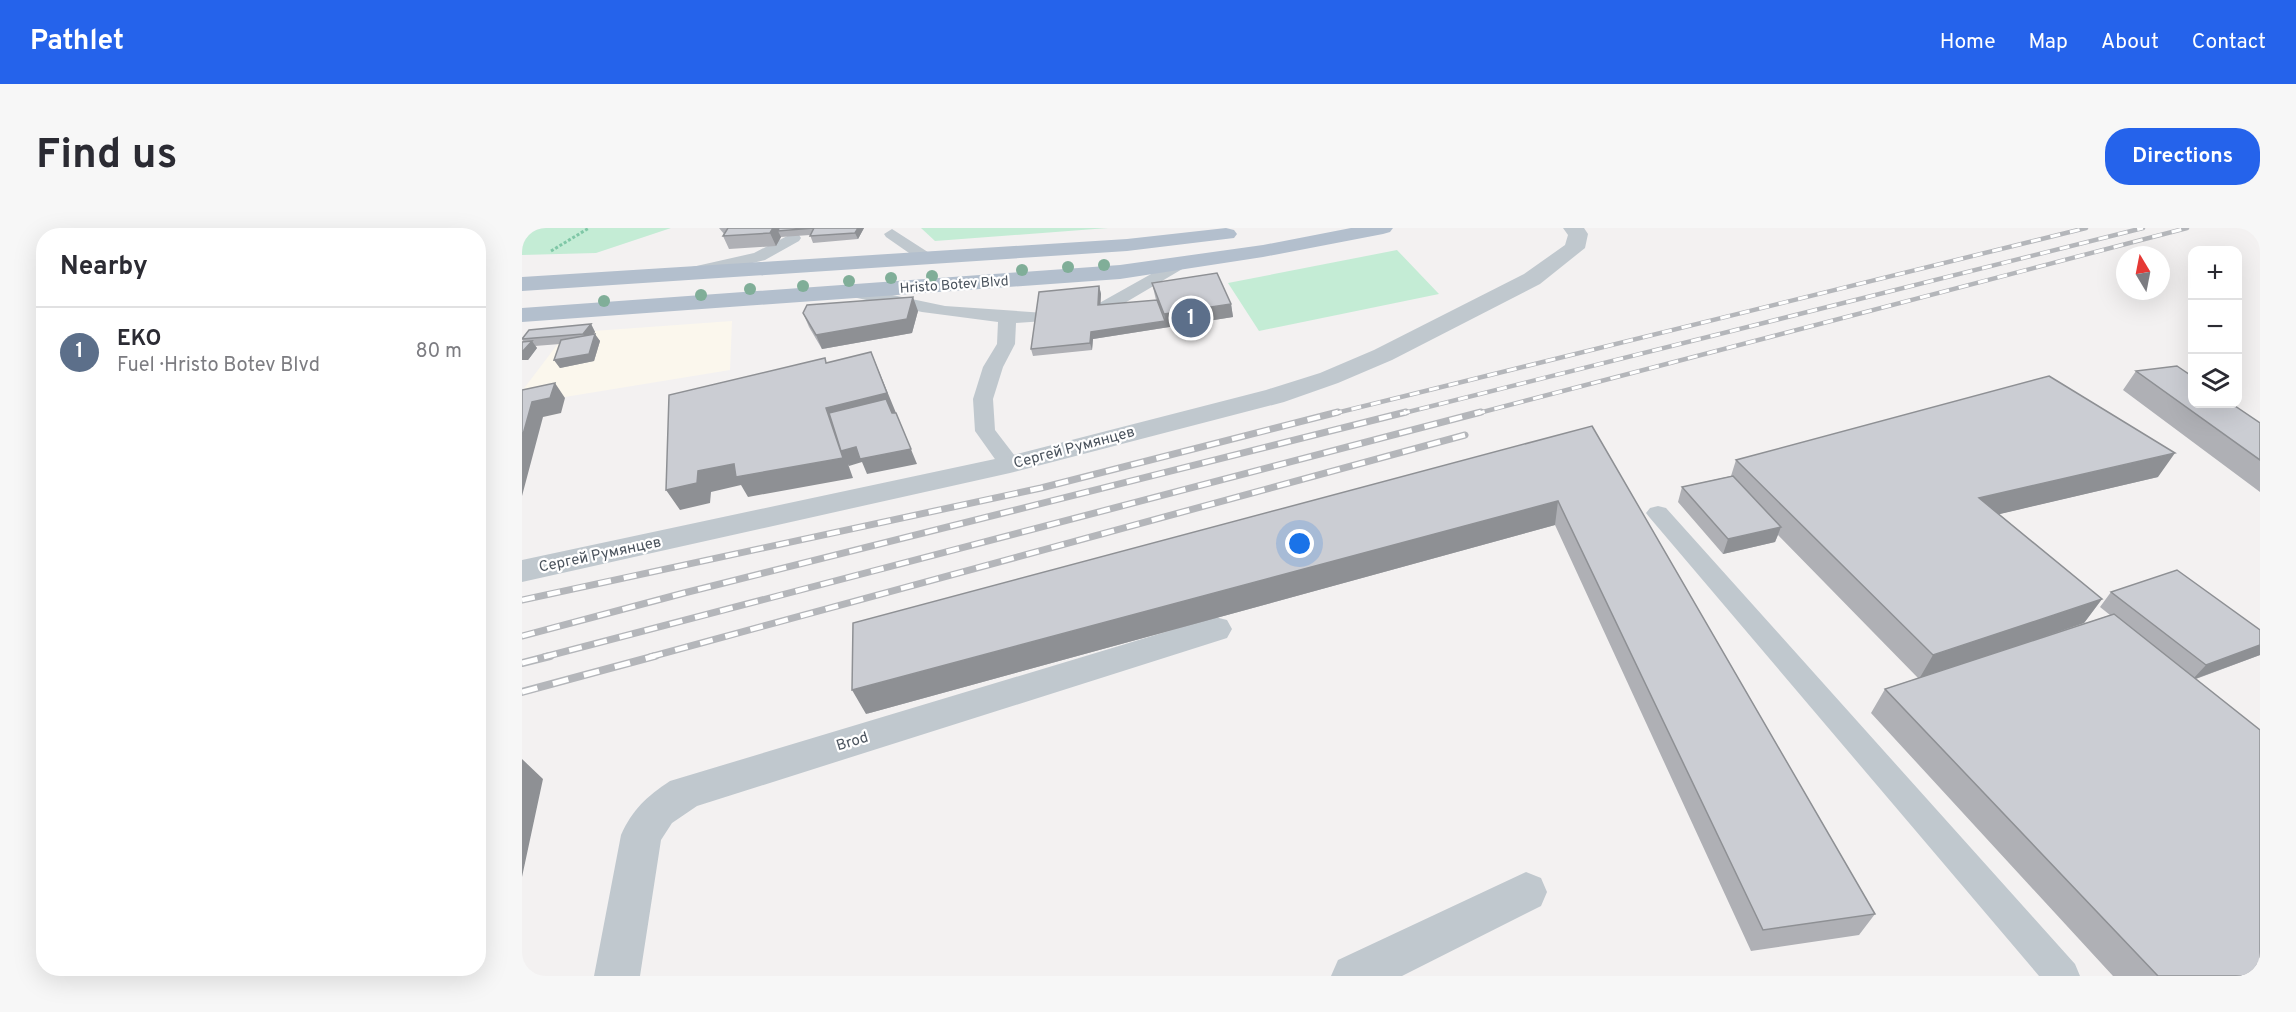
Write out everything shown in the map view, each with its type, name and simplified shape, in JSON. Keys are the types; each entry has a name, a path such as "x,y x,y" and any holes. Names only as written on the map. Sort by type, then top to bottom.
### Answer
{"main road":[{"name":"Hristo Botev Blvd","path":"522,315 1120,272 1383,228"},
{"name":"Hristo Botev Blvd","path":"522,284 1127,245 1244,232"},
{"path":"522,279 607,277"}],"street":[{"name":"Сергей Румянцев","path":"522,571 1011,464 1275,396 1329,378 1383,355 1532,279 1575,248 1578,234 1573,228"},
{"name":"Brod","path":"617,976 640,835 658,811 684,793 1215,630"},
{"path":"1354,976 1526,892"}],"lane":[{"path":"891,234 928,259"},
{"path":"694,272 762,257 778,250 793,238"},
{"path":"1100,310 1178,264"},
{"path":"854,292 910,306 1007,318 1039,317"},
{"path":"1007,318 1006,344 993,367 983,399 986,431 1011,464"},
{"path":"1658,513 2062,976"}],"path":[{"path":"544,255 589,228"}],"shaded area":[{"path":"732,321 730,370 522,404 522,391 566,333"}],"green space":[{"path":"522,228 671,228 596,253 522,255"},
{"path":"921,228 1108,228 935,241"},
{"path":"1397,250 1439,294 1259,331 1228,283"}],"building":[{"path":"728,228 773,228 770,233 723,236"},
{"path":"779,228 814,228 778,231"},
{"path":"814,228 858,228 855,233 810,236"},
{"path":"1217,273 1231,304 1164,314 1152,283"},
{"path":"1099,286 1098,305 1157,300 1165,321 1091,332 1090,343 1031,349 1039,292"},
{"path":"913,297 907,319 816,335 803,313 807,305"},
{"path":"591,324 583,334 522,339 529,330"},
{"path":"595,334 589,354 554,360 561,340"},
{"path":"532,341 522,352 522,342"},
{"path":"871,352 887,393 826,408 843,458 736,477 734,464 698,471 697,483 666,490 669,395 825,358 826,363"},
{"path":"2177,366 2188,374 2188,408 2238,408 2260,423 2260,460 2136,371"},
{"path":"2049,376 2175,453 1979,498 2102,599 1933,655 1736,460"},
{"path":"555,383 550,398 532,402 522,438 522,390"},
{"path":"886,399 892,413 896,413 911,449 860,459 856,447 841,451 829,413"},
{"path":"1592,426 1875,914 1763,930 1558,501 852,690 853,623"},
{"path":"1733,476 1781,527 1728,539 1682,487"},
{"path":"2177,570 2260,630 2260,645 2206,665 2111,592"},
{"path":"2114,614 2260,730 2260,976 2158,976 1885,689"}],"railway":[{"path":"1332,414 2086,228"},
{"path":"1400,414 2143,228"},
{"path":"1475,414 2187,228"},
{"path":"522,600 1041,488 1338,412"},
{"path":"522,636 684,593 1406,412"},
{"path":"544,657 1481,412"},
{"path":"650,657 1465,435"},
{"path":"522,663 550,656"},
{"path":"522,692 655,656"}],"place":[{"name":"EKO","path":"1191,318"}]}
